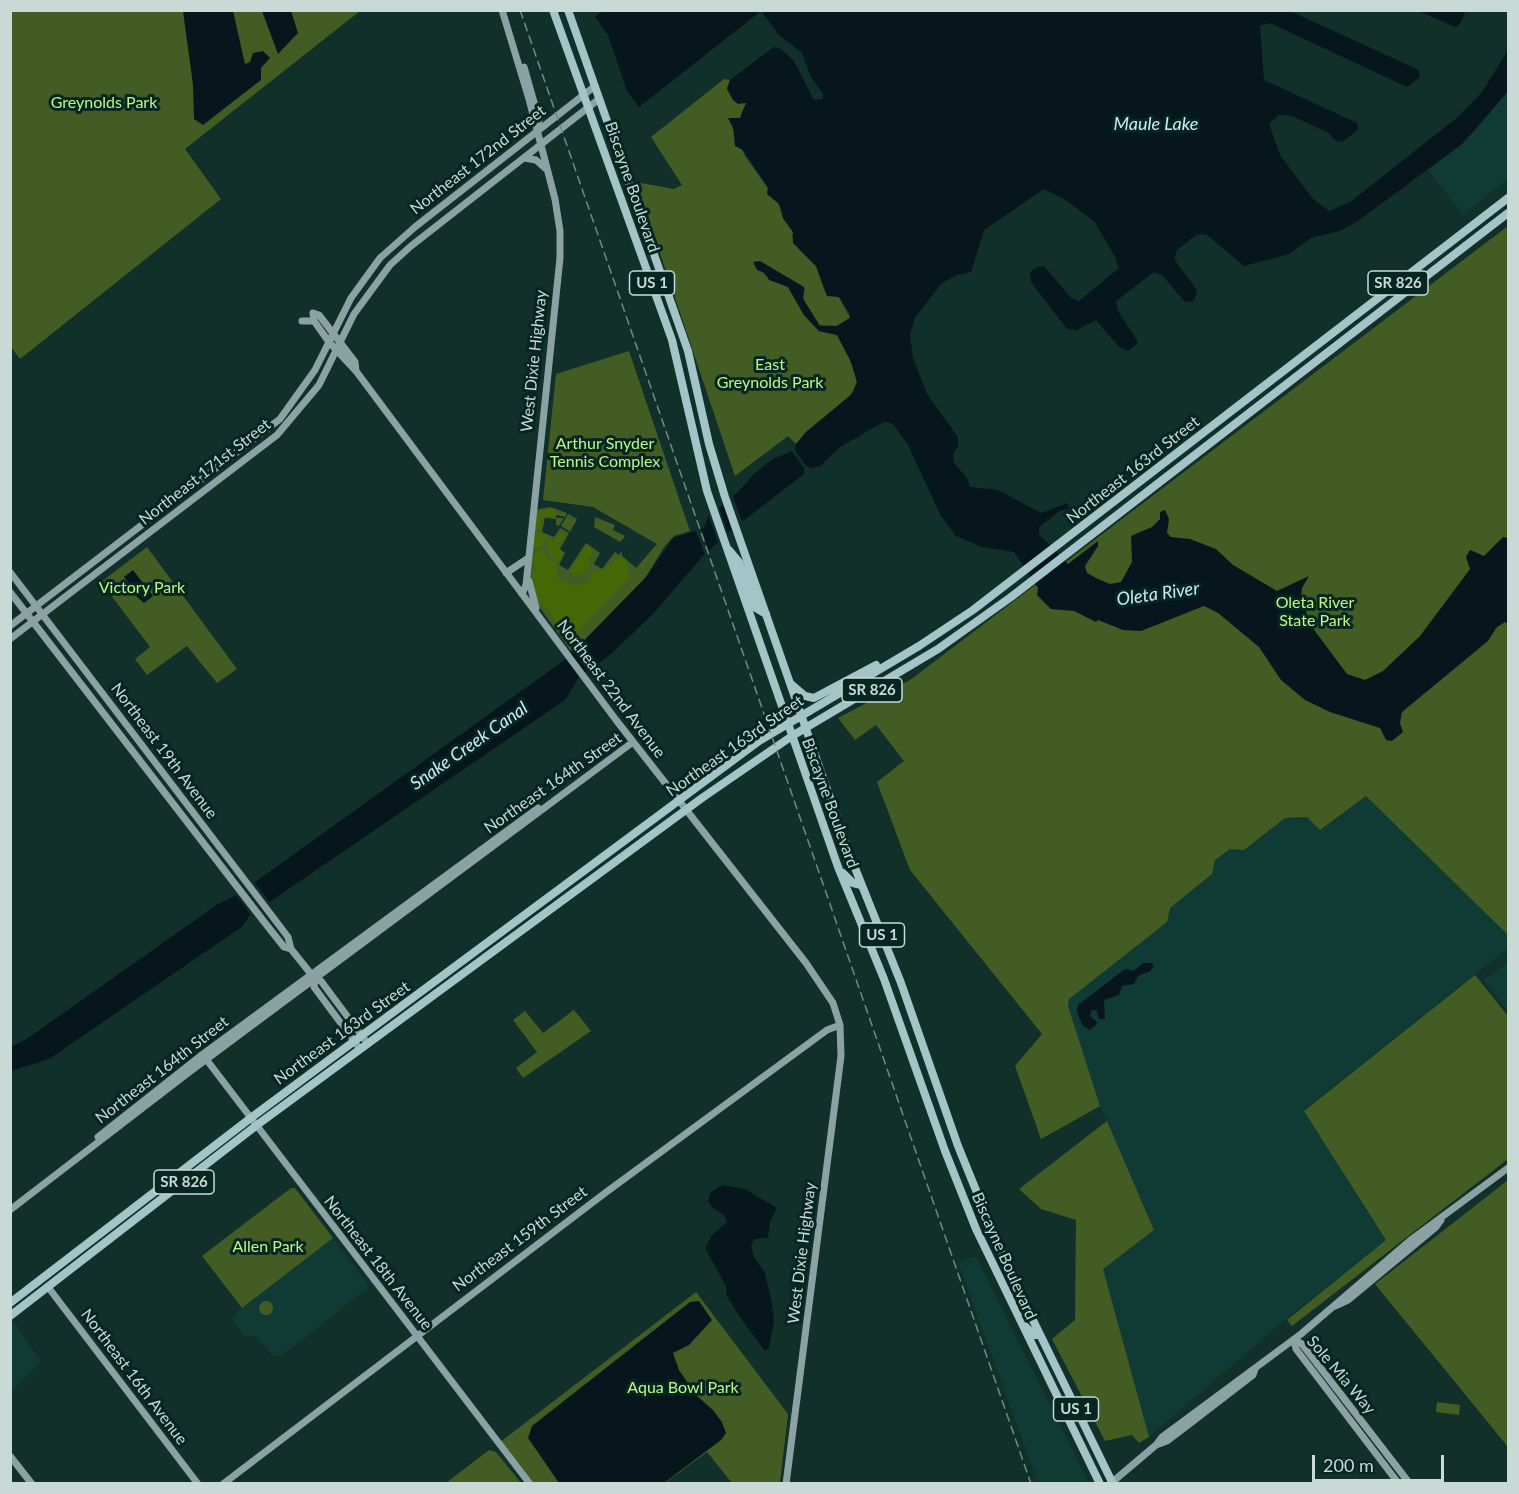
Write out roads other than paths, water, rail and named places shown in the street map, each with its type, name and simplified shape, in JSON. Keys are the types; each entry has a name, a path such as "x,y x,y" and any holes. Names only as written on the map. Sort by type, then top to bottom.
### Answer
{"main road":[{"name":"Biscayne Boulevard","path":"554,10 678,360 699,463 712,507 838,867 884,979 966,1206 1018,1320 1100,1484"},
{"name":"Biscayne Boulevard","path":"568,10 688,351 709,444 725,497 861,885 901,983 988,1223 1112,1483"},
{"name":"Northeast 163rd Street","path":"10,1303 252,1117 787,723 902,656 973,610 1509,198"},
{"name":"Northeast 163rd Street","path":"10,1316 257,1125 686,809 792,736 884,683 1030,584 1509,213"},
{"path":"725,544 739,562 756,608 766,614"},
{"path":"973,610 980,620"},
{"path":"790,682 805,696 816,698 894,656 902,656"},
{"path":"838,867 854,883 861,885"},
{"path":"580,888 581,880 587,870"},
{"path":"565,899 574,880"},
{"path":"459,977 466,959"},
{"path":"395,1024 403,1005"},
{"path":"936,1124 949,1120"},
{"path":"185,1181 199,1161 198,1158"},
{"path":"153,1206 159,1188"},
{"path":"139,1217 146,1206 146,1198"},
{"path":"48,1287 49,1279 56,1268"},
{"path":"32,1300 41,1286 42,1279"},
{"path":"1018,1320 1034,1335 1041,1335"}],"street":[{"name":"West Dixie Highway","path":"502,10 519,63 528,78 538,120 536,131 557,211 560,243 526,585 522,594"},
{"name":"Northeast 172nd Street","path":"381,258 415,227 595,86"},
{"name":"Northeast 172nd Street","path":"422,237 599,99"},
{"path":"514,149 513,159 537,160 546,169"},
{"path":"504,158 511,160 510,168"},
{"path":"415,227 420,226 425,232 422,237"},
{"name":"Northeast 171st Street","path":"10,639 277,435 312,395 337,351 348,324 374,283 422,237"},
{"name":"Northeast 171st Street","path":"10,626 280,419 315,370 361,282 381,258"},
{"name":"Northeast 22nd Avenue","path":"356,370 355,362 320,315 313,313 314,321 329,342 356,370 633,742 824,988 833,1003 840,1025"},
{"path":"302,321 314,321"},
{"path":"506,573 527,559"},
{"path":"526,568 535,606 544,623"},
{"name":"Northeast 19th Avenue","path":"10,572 288,937 291,949 313,977 321,981 368,1044"},
{"name":"Northeast 19th Avenue","path":"10,592 257,913 285,947 291,949"},
{"path":"45,638 55,631"},
{"path":"92,699 102,692"},
{"name":"Northeast 164th Street","path":"10,1210 313,977 633,742"},
{"name":"Northeast 19th Avenue","path":"313,977 314,987 360,1049"},
{"name":"Northeast 164th Street","path":"10,1205 203,1054 313,977"},
{"name":"West Dixie Highway","path":"786,1484 841,1056 840,1025"},
{"name":"Northeast 159th Street","path":"223,1484 416,1334 827,1030 840,1025"},
{"name":"Northeast 18th Avenue","path":"207,1059 530,1484"},
{"path":"1112,1483 1156,1445 1167,1441 1253,1375 1255,1369 1335,1306 1348,1300 1436,1227 1441,1220 1509,1168"},
{"name":"Northeast 16th Avenue","path":"48,1287 198,1484"},
{"name":"Sole Mia Way","path":"1294,1340 1296,1349 1399,1484"},
{"name":"Sole Mia Way","path":"1294,1340 1302,1344 1410,1484"},
{"path":"10,1456 32,1484"}],"water":[{"name":"Maule Lake","path":"603,10 1290,11 1419,70 1420,77 1407,87 1270,23 1260,26 1264,80 1357,123 1358,130 1342,142 1336,141 1329,133 1292,116 1279,115 1269,124 1280,155 1313,199 1329,211 1350,202 1458,117 1482,92 1508,50 1508,91 1481,123 1462,144 1358,221 1340,231 1311,238 1289,254 1244,266 1207,235 1198,234 1192,238 1177,250 1174,259 1197,290 1194,301 1185,302 1162,275 1154,272 1116,301 1118,311 1138,342 1129,351 1119,347 1096,320 1077,330 1067,329 1031,282 1030,272 1037,267 1044,266 1071,298 1079,301 1119,268 1094,221 1064,199 1044,189 984,230 971,272 956,275 941,284 915,318 910,335 913,358 927,394 958,437 958,446 953,454 954,463 967,478 970,487 998,490 1041,513 1068,503 1069,509 1060,511 1039,527 1039,534 1068,564 1098,541 1098,546 1085,566 1087,573 1098,579 1110,584 1121,582 1132,562 1131,536 1152,527 1160,519 1160,512 1165,510 1169,519 1167,533 1171,537 1190,539 1216,549 1233,565 1277,591 1309,576 1302,588 1301,599 1312,627 1347,674 1365,680 1383,671 1420,636 1470,569 1466,557 1470,550 1484,556 1503,537 1508,538 1508,624 1505,622 1497,627 1488,641 1402,712 1400,723 1403,732 1392,741 1386,740 1380,728 1330,712 1305,700 1281,680 1259,647 1218,613 1204,606 1141,631 1123,630 1098,620 1096,622 1074,611 1051,609 1037,595 1038,588 1014,552 982,547 956,536 941,516 908,445 893,424 886,422 878,425 840,447 820,466 813,468 806,466 795,450 796,444 806,432 853,393 857,382 852,364 837,335 819,331 804,315 788,287 769,280 765,273 757,270 753,262 760,261 804,287 803,299 820,326 837,326 850,318 850,314 839,297 827,296 816,266 793,243 793,232 783,218 779,204 767,194 768,187 743,150 735,146 733,126 728,118 740,118 746,103 738,104 727,89 730,80 774,47 781,49 794,61 814,100 823,99 823,94 811,77 802,53 779,35 761,11 639,107 627,91 608,35 595,17"},
{"path":"183,11 233,11 245,64 250,62 253,53 263,51 270,58 261,68 261,80 203,125 194,119 193,85"},
{"path":"262,11 291,11 298,33 278,54"},
{"path":"1419,11 1463,11 1465,14 1459,25 1455,27"},
{"name":"Snake Creek Canal","path":"792,451 804,468 804,474 730,531 702,557 653,614 611,654 579,677 565,700 249,916 243,926 49,1059 11,1071 11,1047 28,1038 218,904 237,895 566,659 646,577 673,538 704,528 708,517 738,492 755,473 773,459"},
{"path":"133,570 153,596 144,603 127,588 130,585 124,577"},
{"path":"1143,963 1152,963 1154,966 1150,971 1138,976 1134,984 1122,986 1119,995 1104,1000 1105,1019 1099,1019 1096,1010 1092,1010 1090,1016 1097,1022 1096,1025 1090,1030 1082,1025 1077,1011 1078,1005 1125,969 1134,971"},
{"path":"723,1185 745,1189 777,1208 770,1222 768,1238 754,1239 751,1247 754,1257 765,1273 772,1304 774,1321 769,1348 765,1351 727,1296 726,1286 705,1248 712,1235 727,1222 724,1215 712,1207 708,1201 711,1192"},
{"path":"699,1301 712,1320 689,1345 673,1353 679,1370 697,1396 713,1410 722,1422 726,1433 721,1440 664,1483 559,1483 528,1438 532,1426 690,1302"}],"railway":[{"path":"520,10 1031,1484"}],"park label":[{"name":"Greynolds Park","path":"104,103"},
{"name":"East Greynolds Park","path":"770,374"},
{"name":"Arthur Snyder Tennis Complex","path":"605,453"},
{"name":"Victory Park","path":"142,588"},
{"name":"Oleta River State Park","path":"1315,612"},
{"name":"Allen Park","path":"268,1247"},
{"name":"Aqua Bowl Park","path":"683,1388"}],"water label":[{"name":"Oleta River","path":"1158,594"}]}
